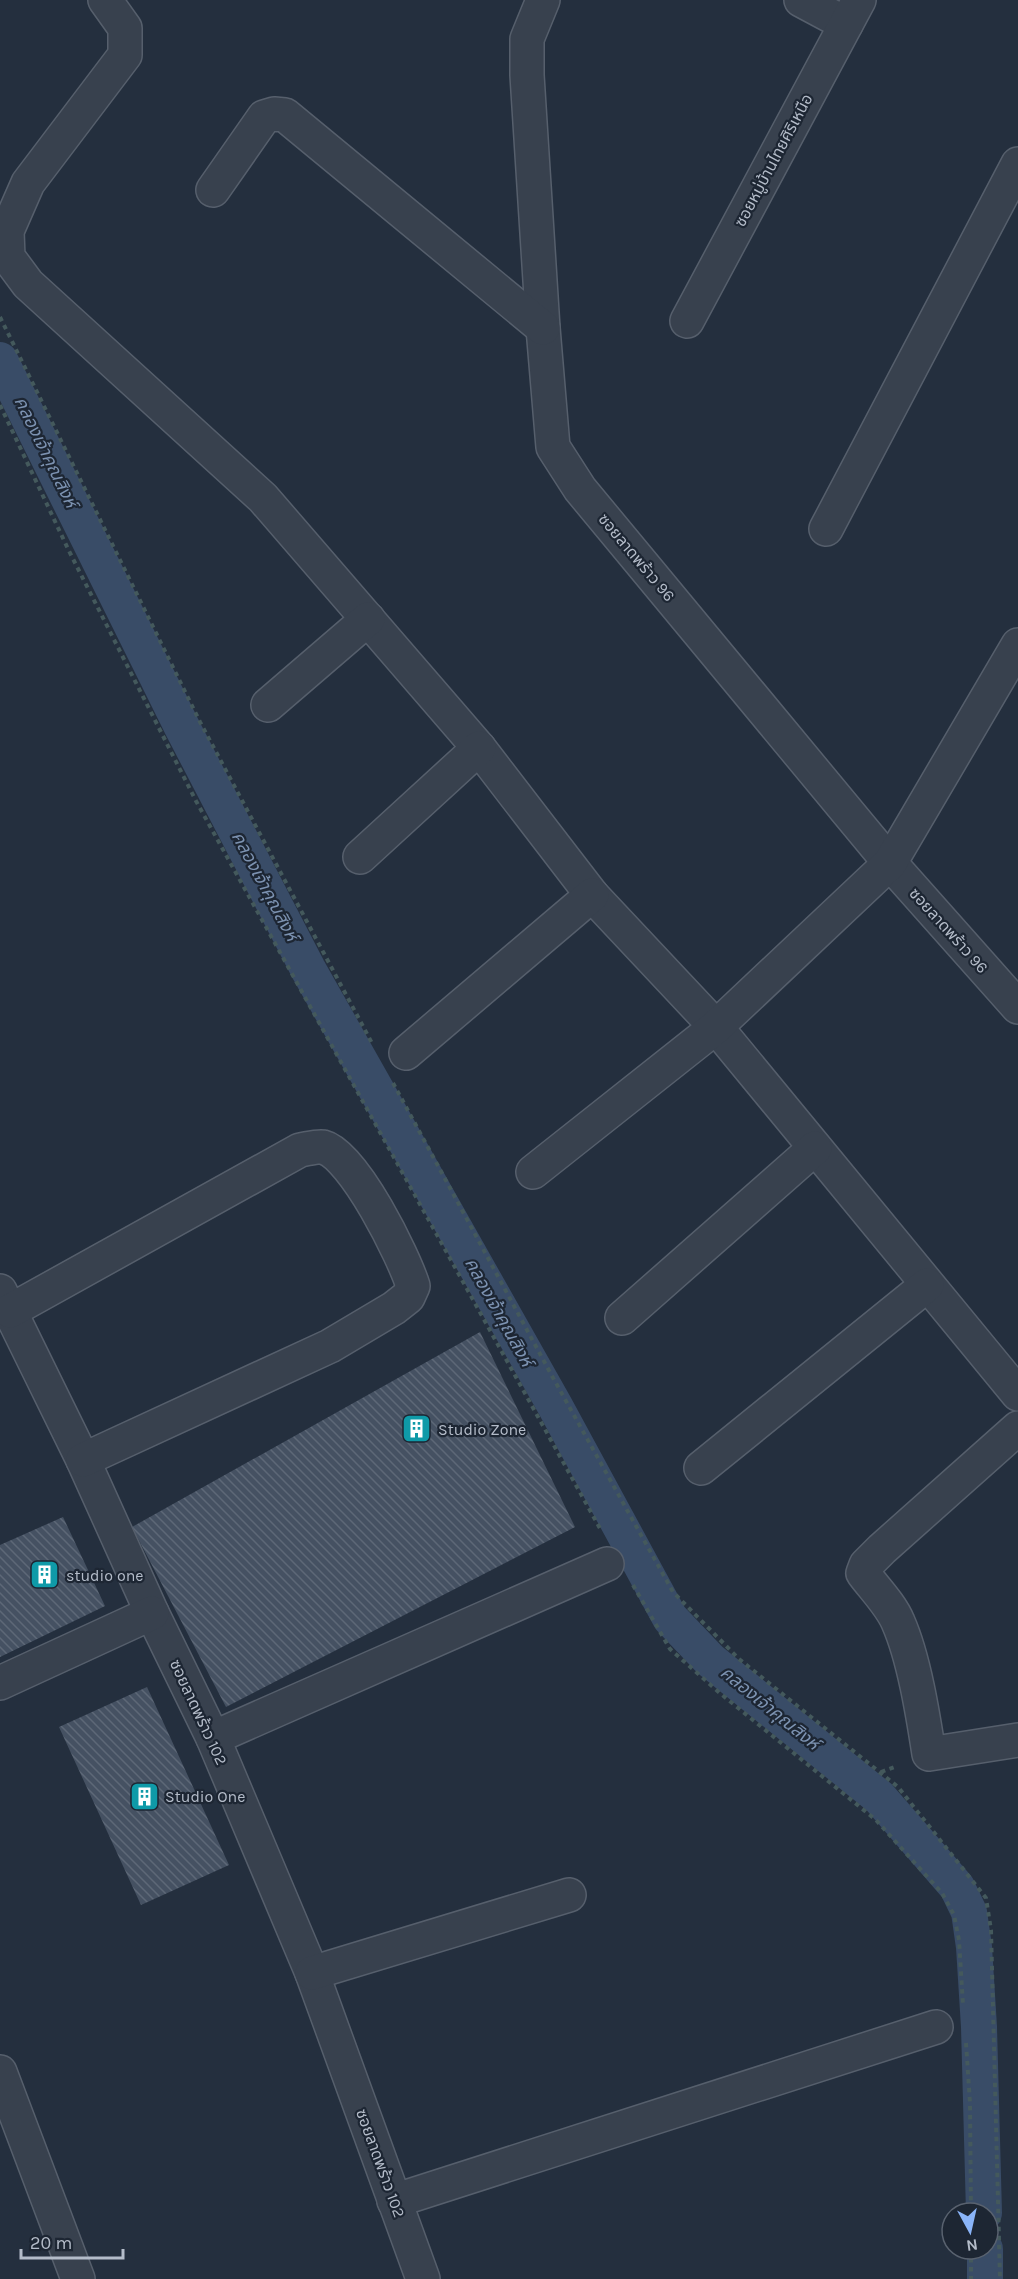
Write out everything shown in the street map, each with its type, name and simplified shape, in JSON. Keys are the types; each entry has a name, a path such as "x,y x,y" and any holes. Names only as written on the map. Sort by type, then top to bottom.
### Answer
{"street":[{"path":"105,0 125,28 125,56 28,183 7,231 8,257 28,284 263,498 479,748 592,895 716,1027 1018,1394"},
{"name":"ซอยลาดพร้าว 96","path":"543,0 527,39 528,86 553,447 580,489 890,862 1018,1007"},
{"path":"801,0 852,12"},
{"name":"ซอยหมู่บ้านไทยศิริเหนือ","path":"687,321 852,12"},
{"path":"213,190 264,117 274,114 285,116 543,328"},
{"path":"826,529 1018,165"},
{"path":"268,705 368,619"},
{"path":"533,1172 716,1027 890,862 1018,645"},
{"path":"360,857 479,748"},
{"path":"391,1062 592,895"},
{"path":"5,1301 300,1150 322,1147 332,1152 364,1188 403,1262 413,1286 408,1297 387,1313 330,1346 83,1460"},
{"path":"622,1318 815,1148"},
{"path":"701,1468 927,1285"},
{"name":"ซอยลาดพร้าว 102","path":"5,1301 83,1460 152,1613 213,1738 312,1973 423,2279"},
{"path":"1018,1428 882,1549 866,1565 863,1573 898,1621 914,1677 929,1754 1018,1740"},
{"path":"213,1738 615,1561"},
{"path":"0,1683 152,1613"},
{"path":"312,1973 569,1894"},
{"path":"394,2201 951,2030"},
{"path":"0,2072 78,2279"}],"path":[{"path":"0,316 200,722 391,1062 552,1376 673,1592 739,1659 898,1787 986,1898 991,1930 1000,2279"},
{"path":"0,405 69,551 196,801 615,1561 670,1649 721,1694 876,1820 942,1893 954,1915 959,1940 964,2010"},
{"path":"951,2030 970,2103 971,2201"},
{"path":"971,2261 971,2279"}],"building":[{"name":"Studio Zone","path":"480,1332 575,1527 226,1707 132,1527"},
{"name":"studio one","path":"63,1517 105,1606 0,1657 0,1545"},
{"name":"Studio One","path":"147,1687 229,1865 141,1905 59,1727"}],"waterway":[{"name":"คลองเจ้าคุณสิงห์","path":"0,360 182,727 308,969 555,1406 670,1618 710,1660 879,1797 957,1887 969,1912 974,1947 979,2027 984,2201"},
{"name":"คลองเจ้าคุณสิงห์","path":"985,2261 985,2279"}],"place":[{"name":"Studio Zone","path":"417,1429"},
{"name":"studio one","path":"45,1575"},
{"name":"Studio One","path":"144,1796"}]}
